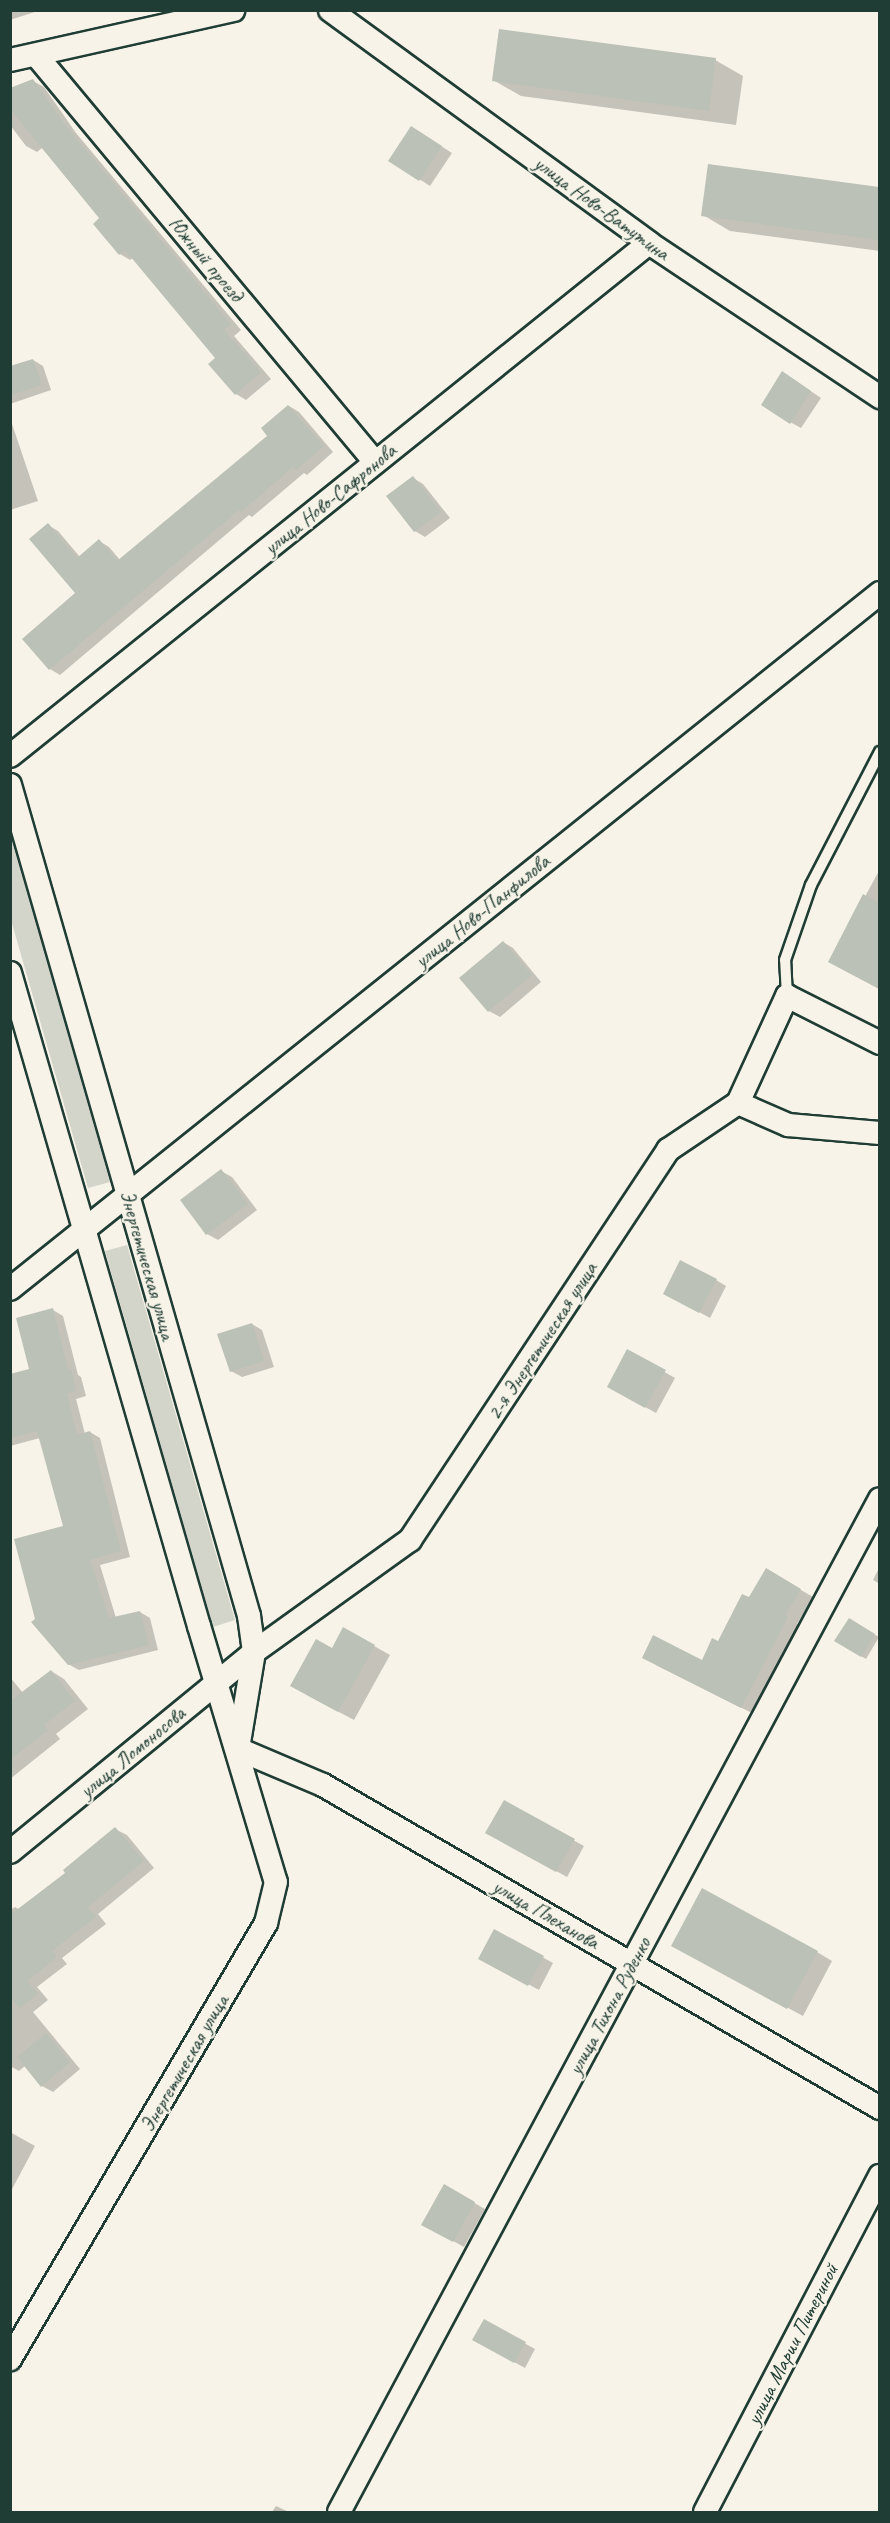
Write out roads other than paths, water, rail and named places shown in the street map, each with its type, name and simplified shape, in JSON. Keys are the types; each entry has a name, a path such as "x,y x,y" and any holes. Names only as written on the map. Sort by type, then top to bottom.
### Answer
{"street":[{"path":"10,60 232,10"},
{"name":"улица Ново-Ватутина","path":"330,10 649,243 879,397"},
{"name":"Южный проезд","path":"36,55 375,462"},
{"name":"улица Ново-Сафронова","path":"10,756 649,243"},
{"name":"улица Ново-Панфилова","path":"10,1289 879,593"},
{"name":"Энергетическая улица","path":"10,785 249,1616 254,1652 238,1749"},
{"name":"Энергетическая улица","path":"10,973 216,1685 238,1749 276,1882 266,1923 10,2359"},
{"path":"879,1043 787,996 738,1103 788,1125 879,1133"},
{"name":"2-я Энергетическая улица","path":"254,1652 410,1540 668,1150 738,1103"},
{"name":"улица Тихона Руденко","path":"339,2512 879,1499"},
{"name":"улица Ломоносова","path":"10,1852 254,1652"},
{"name":"улица Плеханова","path":"238,1749 323,1785 879,2108"},
{"name":"улица Марии Питериной","path":"705,2512 879,2176"}],"lane":[{"path":"787,996 785,960 811,885 879,752"}]}
